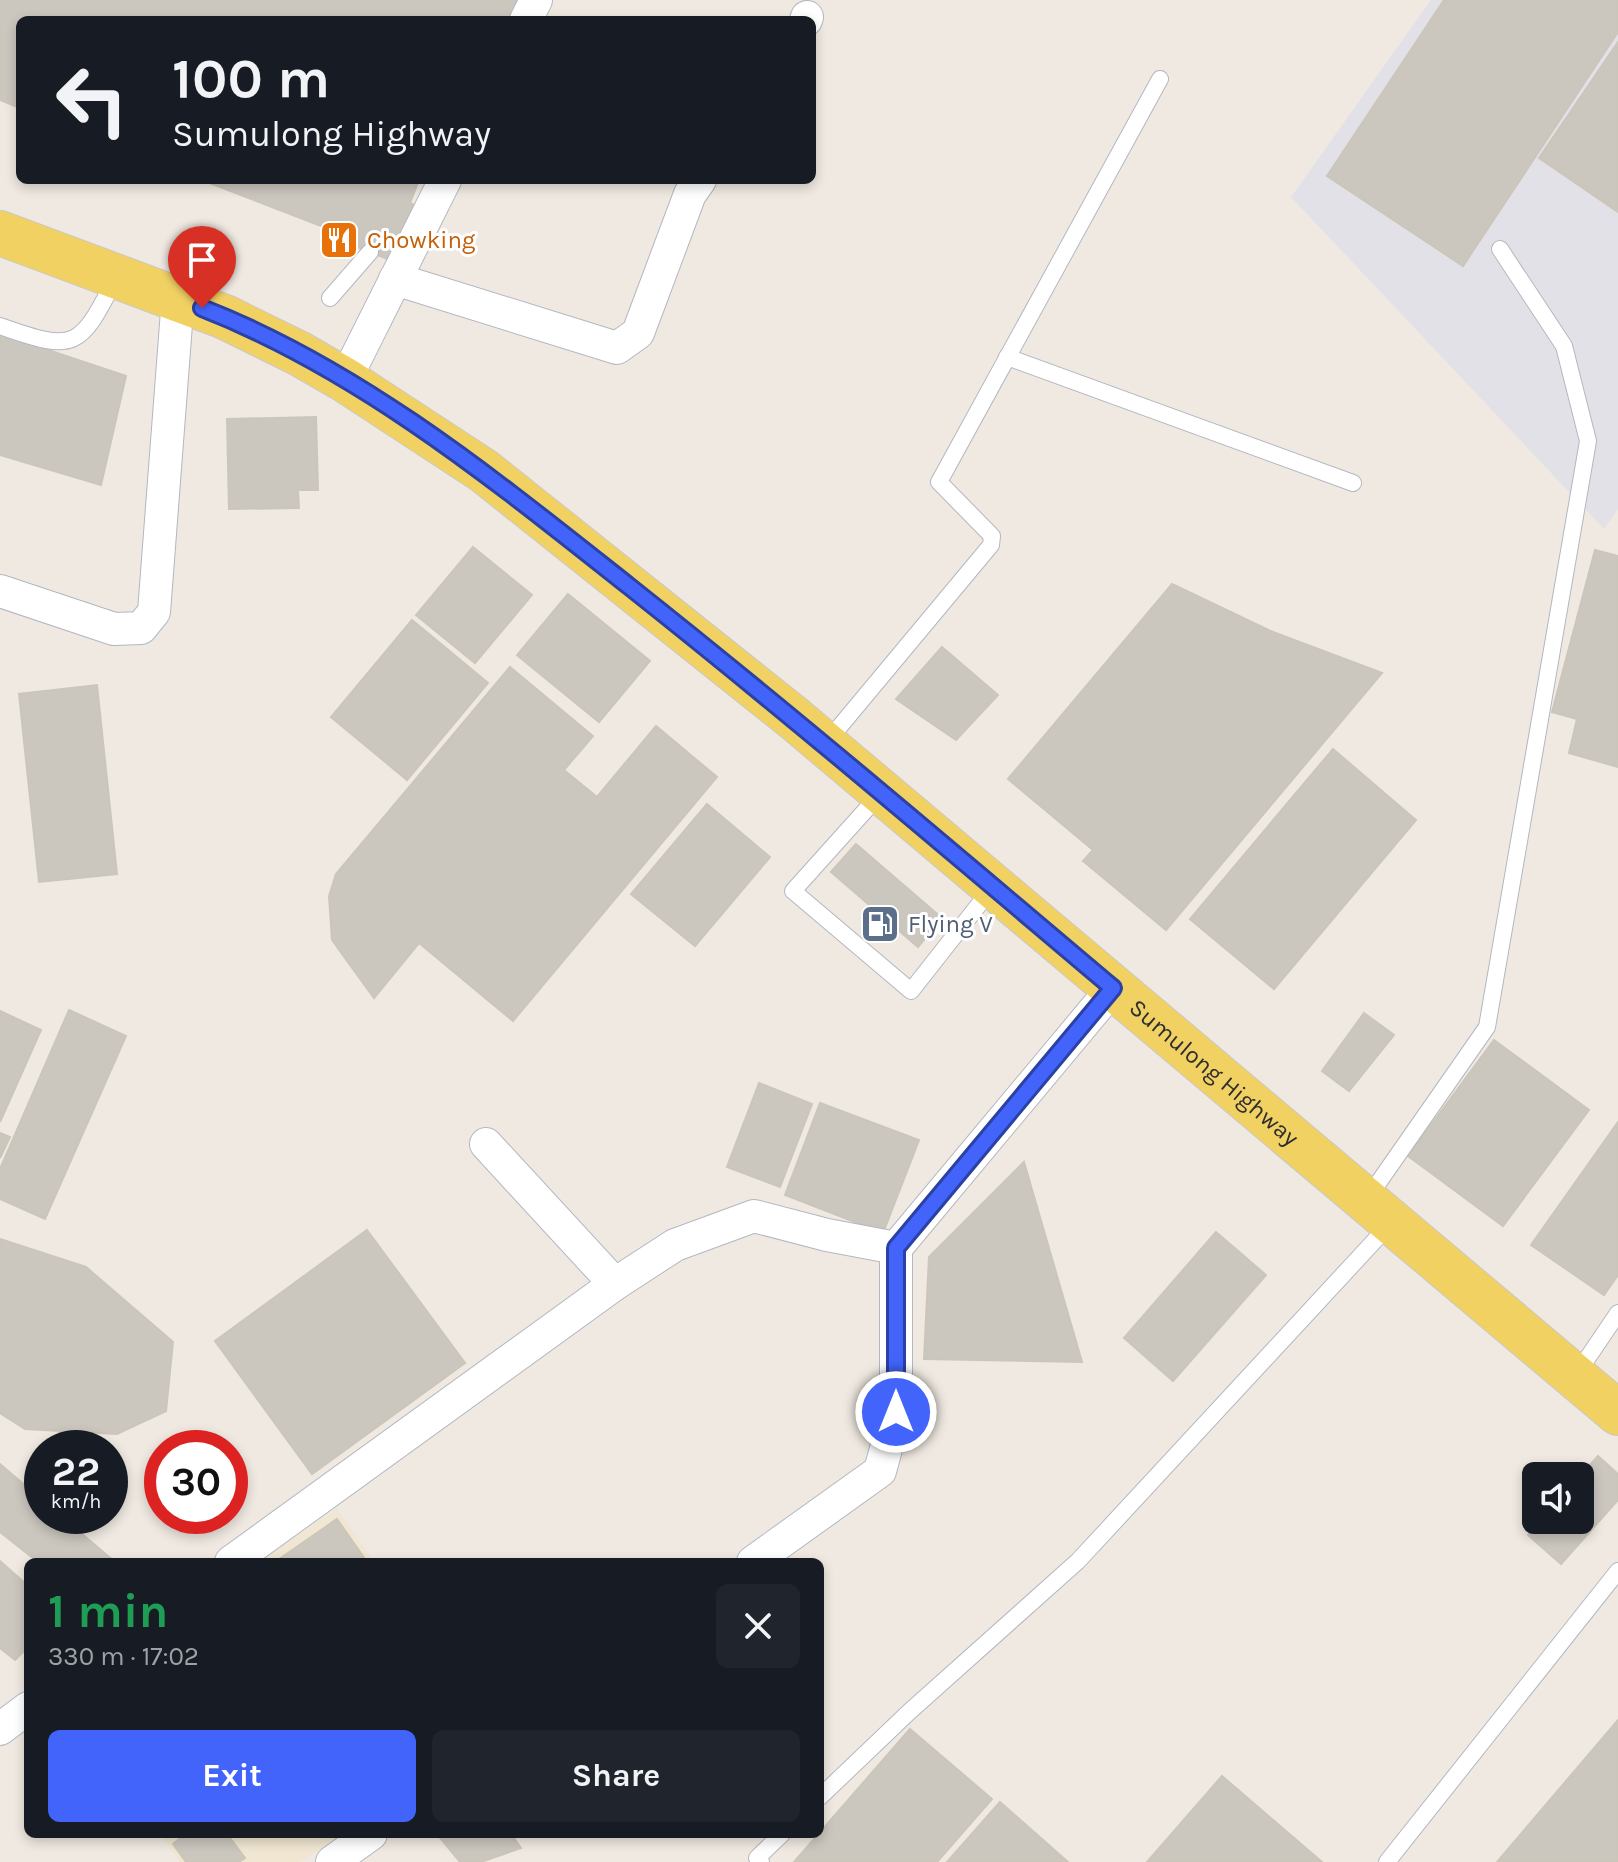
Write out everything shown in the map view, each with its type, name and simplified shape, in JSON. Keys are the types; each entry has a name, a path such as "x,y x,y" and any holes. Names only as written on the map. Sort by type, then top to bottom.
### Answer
{"main road":[{"name":"Sumulong Highway","path":"0,233 225,317 345,380 484,471 825,745 1618,1413"}],"street":[{"path":"345,380 443,184"},
{"path":"395,279 617,348 638,333 690,194 697,184"},
{"path":"0,591 114,629 141,628 154,612 178,298"},
{"path":"759,1558 880,1471 896,1412 896,1248 1113,988"},
{"path":"486,1144 615,1284"},
{"path":"237,1558 615,1284 675,1245 754,1216 827,1235 896,1248"},
{"path":"0,1729 24,1711"},
{"path":"332,1862 365,1838"}],"lane":[{"path":"825,745 991,545 992,536 939,482 1160,79"},
{"path":"824,1793 909,1712 1078,1561 1379,1211 1487,1027 1588,441 1564,346 1500,249"},
{"path":"330,298 370,252"},
{"path":"0,326 44,342 72,341 91,325 117,276"},
{"path":"1007,357 1353,483"},
{"path":"881,792 793,891 911,991 993,887"},
{"path":"1575,1376 1618,1313"},
{"path":"1387,1862 1618,1571"},
{"path":"761,1862 757,1858 778,1838"}],"shaded area":[{"path":"1431,0 1618,0 1618,509 1604,529 1291,197"},
{"path":"337,1509 371,1558 265,1558"},
{"path":"164,1838 336,1838 301,1862 180,1862"}],"building":[{"path":"0,0 534,0 526,16 16,16 16,106 0,100"},
{"path":"1444,0 1618,0 1618,32 1463,266 1327,176"},
{"path":"1618,42 1618,212 1539,158"},
{"path":"212,184 417,184 410,203 418,207 395,262 339,240 342,234"},
{"path":"0,334 126,376 101,485 0,455"},
{"path":"316,417 318,490 298,490 299,508 229,509 227,419"},
{"path":"473,547 532,595 475,663 416,615"},
{"path":"1595,550 1618,556 1618,767 1569,753 1577,719 1552,712"},
{"path":"1172,584 1273,632 1382,673 1166,930 1083,861 1093,850 1008,779"},
{"path":"568,594 650,661 599,722 517,655"},
{"path":"412,620 488,683 407,780 331,717"},
{"path":"942,647 998,695 956,740 896,699"},
{"path":"510,667 593,736 564,770 597,797 656,726 717,777 513,1021 419,943 374,998 332,940 329,896 336,874"},
{"path":"97,685 117,874 39,882 19,694"},
{"path":"1333,749 1416,820 1274,989 1190,919"},
{"path":"707,804 770,857 695,946 631,894"},
{"path":"856,844 942,918 918,947 831,872"},
{"path":"69,1010 126,1036 45,1219 0,1199 0,1169"},
{"path":"0,1011 41,1030 0,1122"},
{"path":"1364,1013 1394,1035 1349,1091 1322,1071"},
{"path":"1494,1040 1589,1110 1503,1226 1408,1156"},
{"path":"759,1083 812,1104 780,1187 727,1167"},
{"path":"820,1103 919,1140 883,1233 785,1195"},
{"path":"1618,1122 1618,1275 1604,1295 1531,1245"},
{"path":"0,1133 10,1137 0,1158"},
{"path":"1024,1162 1082,1362 924,1359 929,1257"},
{"path":"367,1230 465,1363 312,1474 215,1341"},
{"path":"1216,1232 1266,1275 1173,1381 1124,1338"},
{"path":"0,1239 86,1267 173,1342 166,1411 126,1430 25,1429 0,1413"},
{"path":"1598,1456 1618,1474 1618,1500 1594,1527 1594,1462"},
{"path":"0,1464 24,1485 24,1534 82,1534 110,1558 33,1558 0,1532"},
{"path":"337,1519 364,1558 281,1558"},
{"path":"1529,1534 1588,1534 1561,1564"},
{"path":"0,1561 24,1582 24,1651 15,1660 0,1648"},
{"path":"1618,1720 1618,1862 1497,1862"},
{"path":"910,1729 992,1799 937,1862 794,1862 815,1838 824,1838 824,1828"},
{"path":"1222,1776 1322,1862 1147,1862"},
{"path":"1000,1802 1068,1862 947,1862"},
{"path":"181,1838 230,1838 245,1858 239,1862 186,1862 173,1844"},
{"path":"440,1838 514,1838 521,1848 481,1862 460,1862"}],"place":[{"name":"Chowking","path":"339,240"},
{"name":"Flying V","path":"880,924"}],"route":[{"path":"202,308 300,354 345,380 484,471 795,719 1113,988 896,1248 896,1412"}]}
